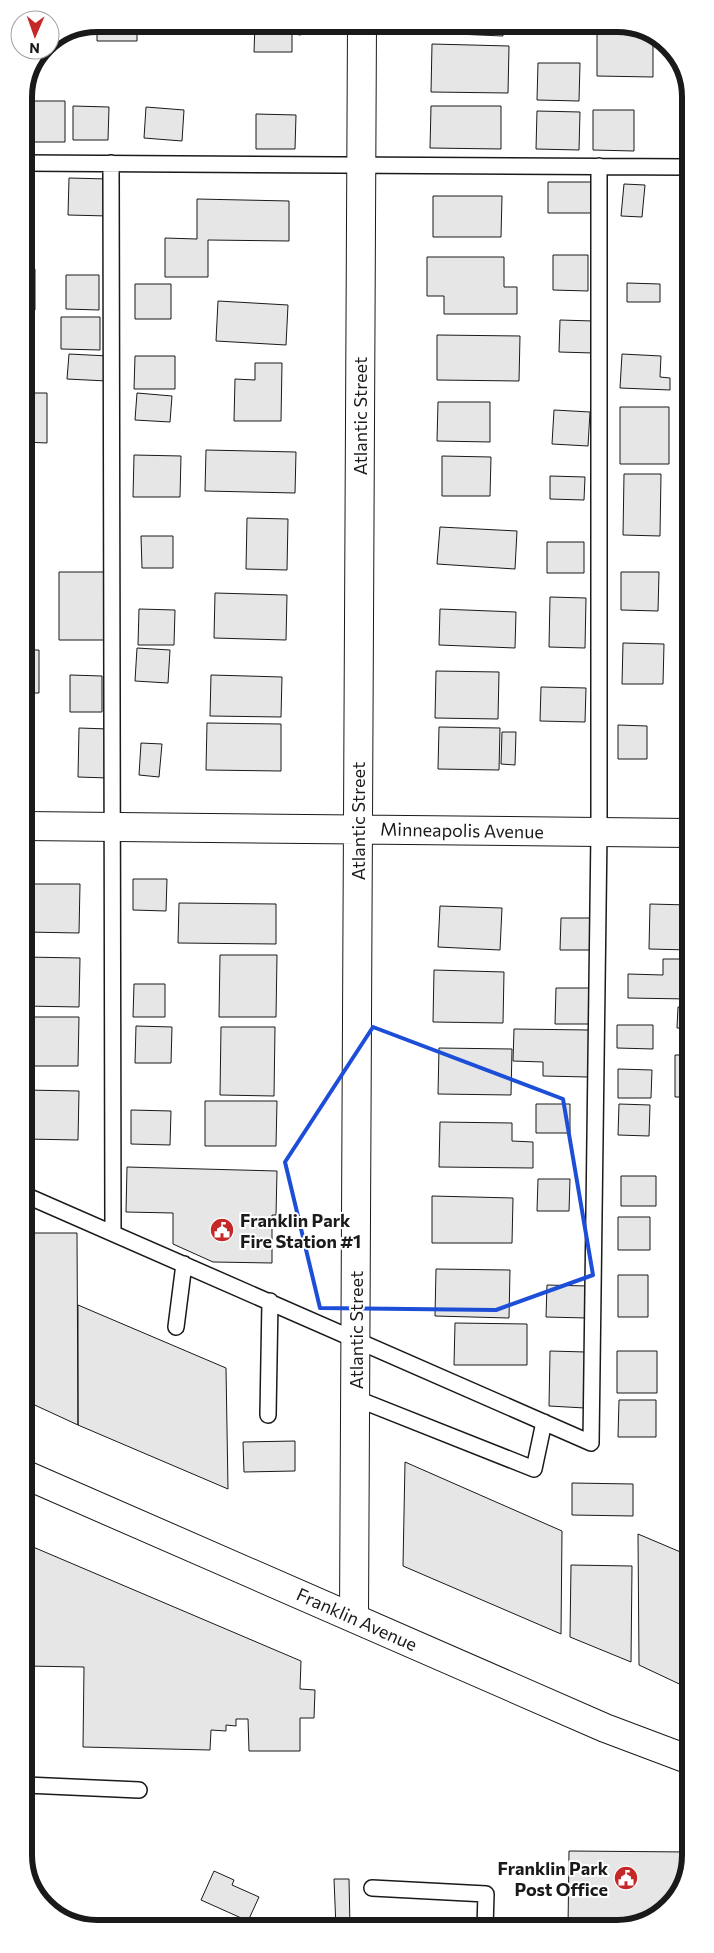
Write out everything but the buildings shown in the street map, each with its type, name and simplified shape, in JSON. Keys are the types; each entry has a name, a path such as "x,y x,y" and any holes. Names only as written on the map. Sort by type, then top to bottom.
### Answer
{"street":[{"name":"Atlantic Street","path":"354,1617 362,33"},
{"name":"Minneapolis Avenue","path":"33,826 682,833"},
{"name":"Franklin Avenue","path":"33,1479 354,1617 605,1728 682,1757"}],"lane":[{"path":"33,163 682,167"},
{"path":"111,163 114,1233"},
{"path":"33,1198 356,1338 591,1443 599,832 599,166"},
{"path":"176,1327 184,1264"},
{"path":"268,1415 270,1301"},
{"path":"355,1398 534,1469 544,1422"},
{"path":"33,1785 139,1790"},
{"path":"372,1888 486,1894 485,1920"}],"highlighted area":[{"path":"373,1027 563,1099 593,1275 496,1310 320,1308 285,1162"}],"place":[{"name":"Franklin Park Fire Station #1","path":"222,1230"},
{"name":"Franklin Park Post Office","path":"626,1878"}]}
